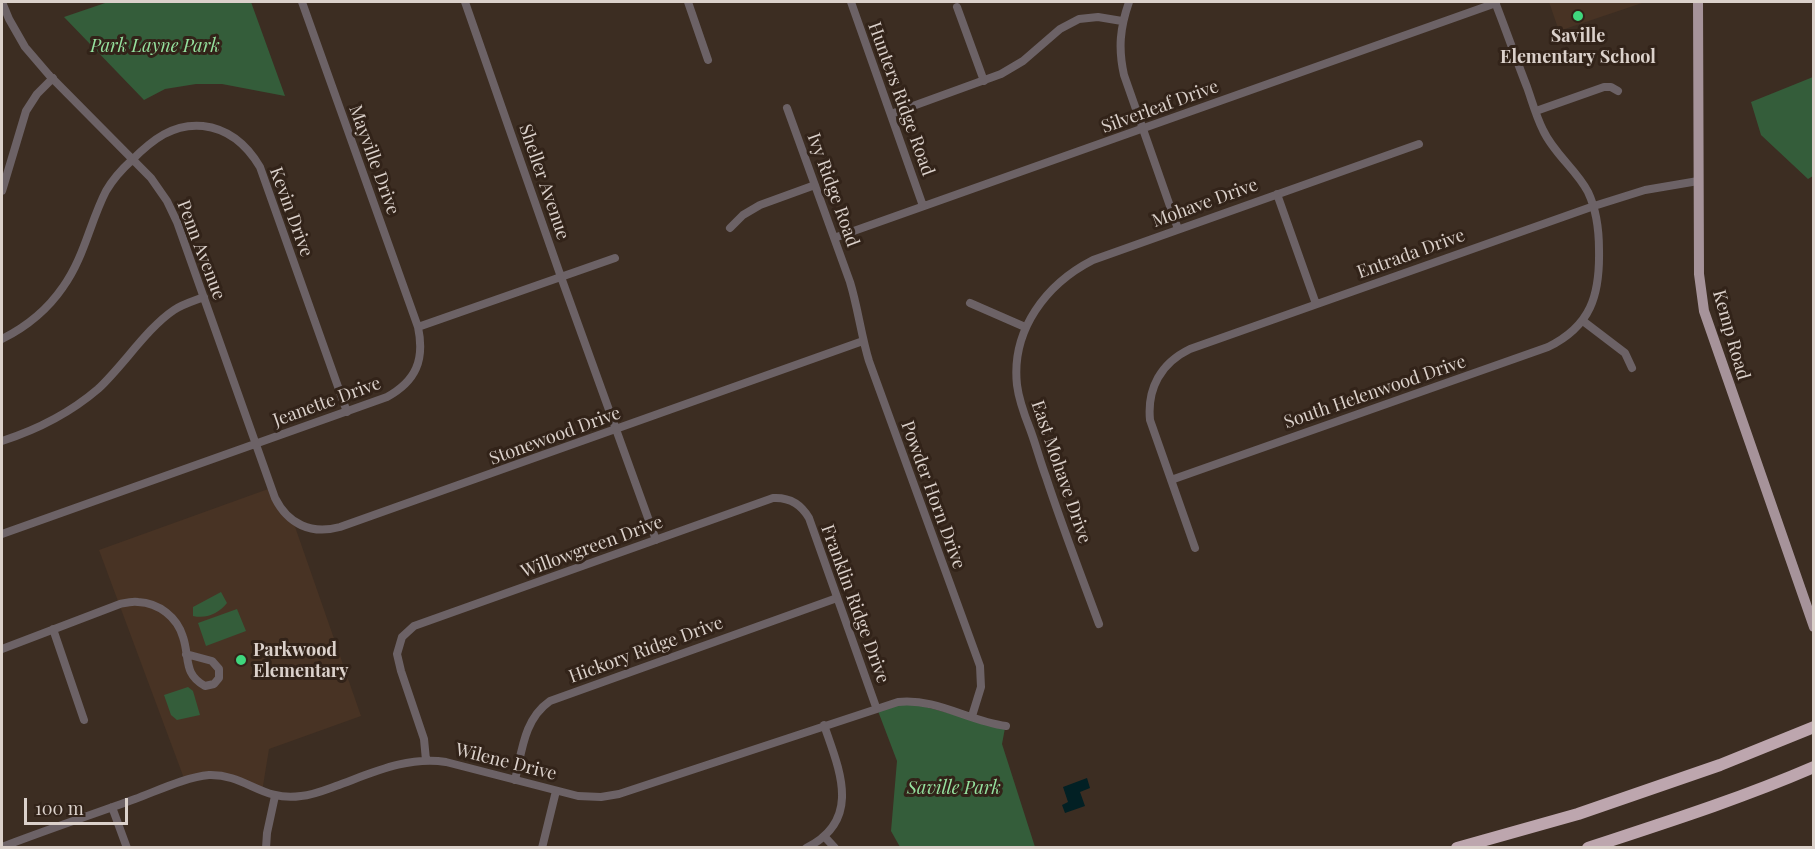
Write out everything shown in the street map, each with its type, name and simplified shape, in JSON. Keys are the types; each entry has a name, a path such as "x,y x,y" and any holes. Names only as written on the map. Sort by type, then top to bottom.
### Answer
{"highway":[{"path":"1457,848 1578,814 1720,765 1814,727"},
{"path":"1588,848 1771,786 1814,767"}],"main road":[{"name":"Kemp Road","path":"1698,2 1699,274 1704,311 1814,627"}],"street":[{"name":"Penn Avenue","path":"2,2 17,36 25,47 52,78 133,159 159,189 174,214 271,488"},
{"name":"Mayville Drive","path":"302,2 418,327"},
{"name":"Sheller Avenue","path":"465,2 656,540"},
{"path":"688,2 708,60"},
{"name":"Hunters Ridge Road","path":"851,2 923,206"},
{"path":"1129,2 1122,21 1122,65 1178,229"},
{"path":"1495,2 1549,141 1581,180 1594,206 1599,230 1599,277 1593,302 1582,321 1625,353 1632,368"},
{"name":"Silverleaf Drive","path":"834,238 1495,2"},
{"path":"957,7 984,81"},
{"path":"891,114 1001,74 1023,61 1070,23 1088,17 1122,21"},
{"path":"2,191 26,111 37,93 52,78"},
{"path":"1536,111 1604,87 1611,87 1618,91"},
{"name":"Ivy Ridge Road","path":"788,108 850,282"},
{"name":"Kevin Drive","path":"2,339 36,317 65,285 80,257 106,192 118,174 147,145 163,134 183,127 196,125 215,128 234,137 249,150 260,166 347,412"},
{"name":"Mohave Drive","path":"1025,327 1044,299 1061,281 1094,260 1419,144"},
{"name":"Entrada Drive","path":"1171,480 1150,420 1149,407 1153,388 1164,368 1181,353 1645,189 1698,181"},
{"path":"730,228 743,215 760,205 815,185"},
{"path":"1277,194 1316,304"},
{"path":"418,327 615,258"},
{"name":"Powder Horn Drive","path":"850,282 863,341 980,666 981,687 972,716"},
{"path":"2,441 51,421 87,397 120,366 168,314 184,304 204,297"},
{"path":"970,303 1025,327"},
{"name":"South Helenwood Drive","path":"1171,480 1548,347 1567,336 1582,321"},
{"name":"Jeanette Drive","path":"2,534 387,397 398,391 415,372 420,356 418,327"},
{"name":"East Mohave Drive","path":"1025,327 1017,376 1021,406 1099,624"},
{"name":"Stonewood Drive","path":"271,488 281,509 293,521 314,529 334,529 863,341"},
{"path":"1171,480 1195,548"},
{"name":"Willowgreen Drive","path":"426,760 424,739 398,661 398,649 402,637 418,624 773,498 791,500 805,511"},
{"name":"Franklin Ridge Drive","path":"805,511 876,707"},
{"name":"Hickory Ridge Drive","path":"515,780 529,725 538,711 550,701 837,598"},
{"path":"2,649 120,604 137,601 156,606 177,623 184,638 186,654 188,666 195,681 205,686 214,684 219,678 219,669 213,661 186,654"},
{"path":"53,629 84,720"},
{"name":"Wilene Drive","path":"2,847 196,777 235,778 262,792 275,796 292,797 309,795 396,764 426,760 446,762 556,791 587,797 601,797 619,794 876,707 898,702 918,701 939,705 991,724 1006,726"},
{"path":"806,848 824,836 838,815 842,803 840,772 824,725"},
{"path":"542,848 556,791"},
{"path":"266,848 275,796"},
{"path":"112,807 127,848"},
{"path":"824,836 835,848"}],"shaded area":[{"name":"Saville Elementary School","path":"1549,2 1645,2 1559,31"},
{"name":"Parkwood Elementary","path":"271,488 293,521 361,716 269,749 262,792 223,776 185,781 99,550"}],"green space":[{"name":"Park Layne Park","path":"108,2 251,2 285,96 222,84 196,84 165,89 144,100 64,17"},
{"path":"1813,77 1813,176 1808,179 1761,135 1751,102"},
{"path":"221,592 227,603 220,610 212,615 193,616 193,607"},
{"path":"237,609 246,631 206,646 198,623"},
{"path":"188,687 193,691 200,715 177,720 171,715 164,695"},
{"name":"Saville Park","path":"899,705 918,705 1005,728 1002,744 1035,847 900,847 891,831 897,761 878,711"}],"water":[{"path":"1087,778 1090,788 1080,792 1085,806 1065,813 1062,805 1068,802 1063,787"}],"place":[{"name":"Saville Elementary School","path":"1578,16"},
{"name":"Parkwood Elementary","path":"241,660"}]}
